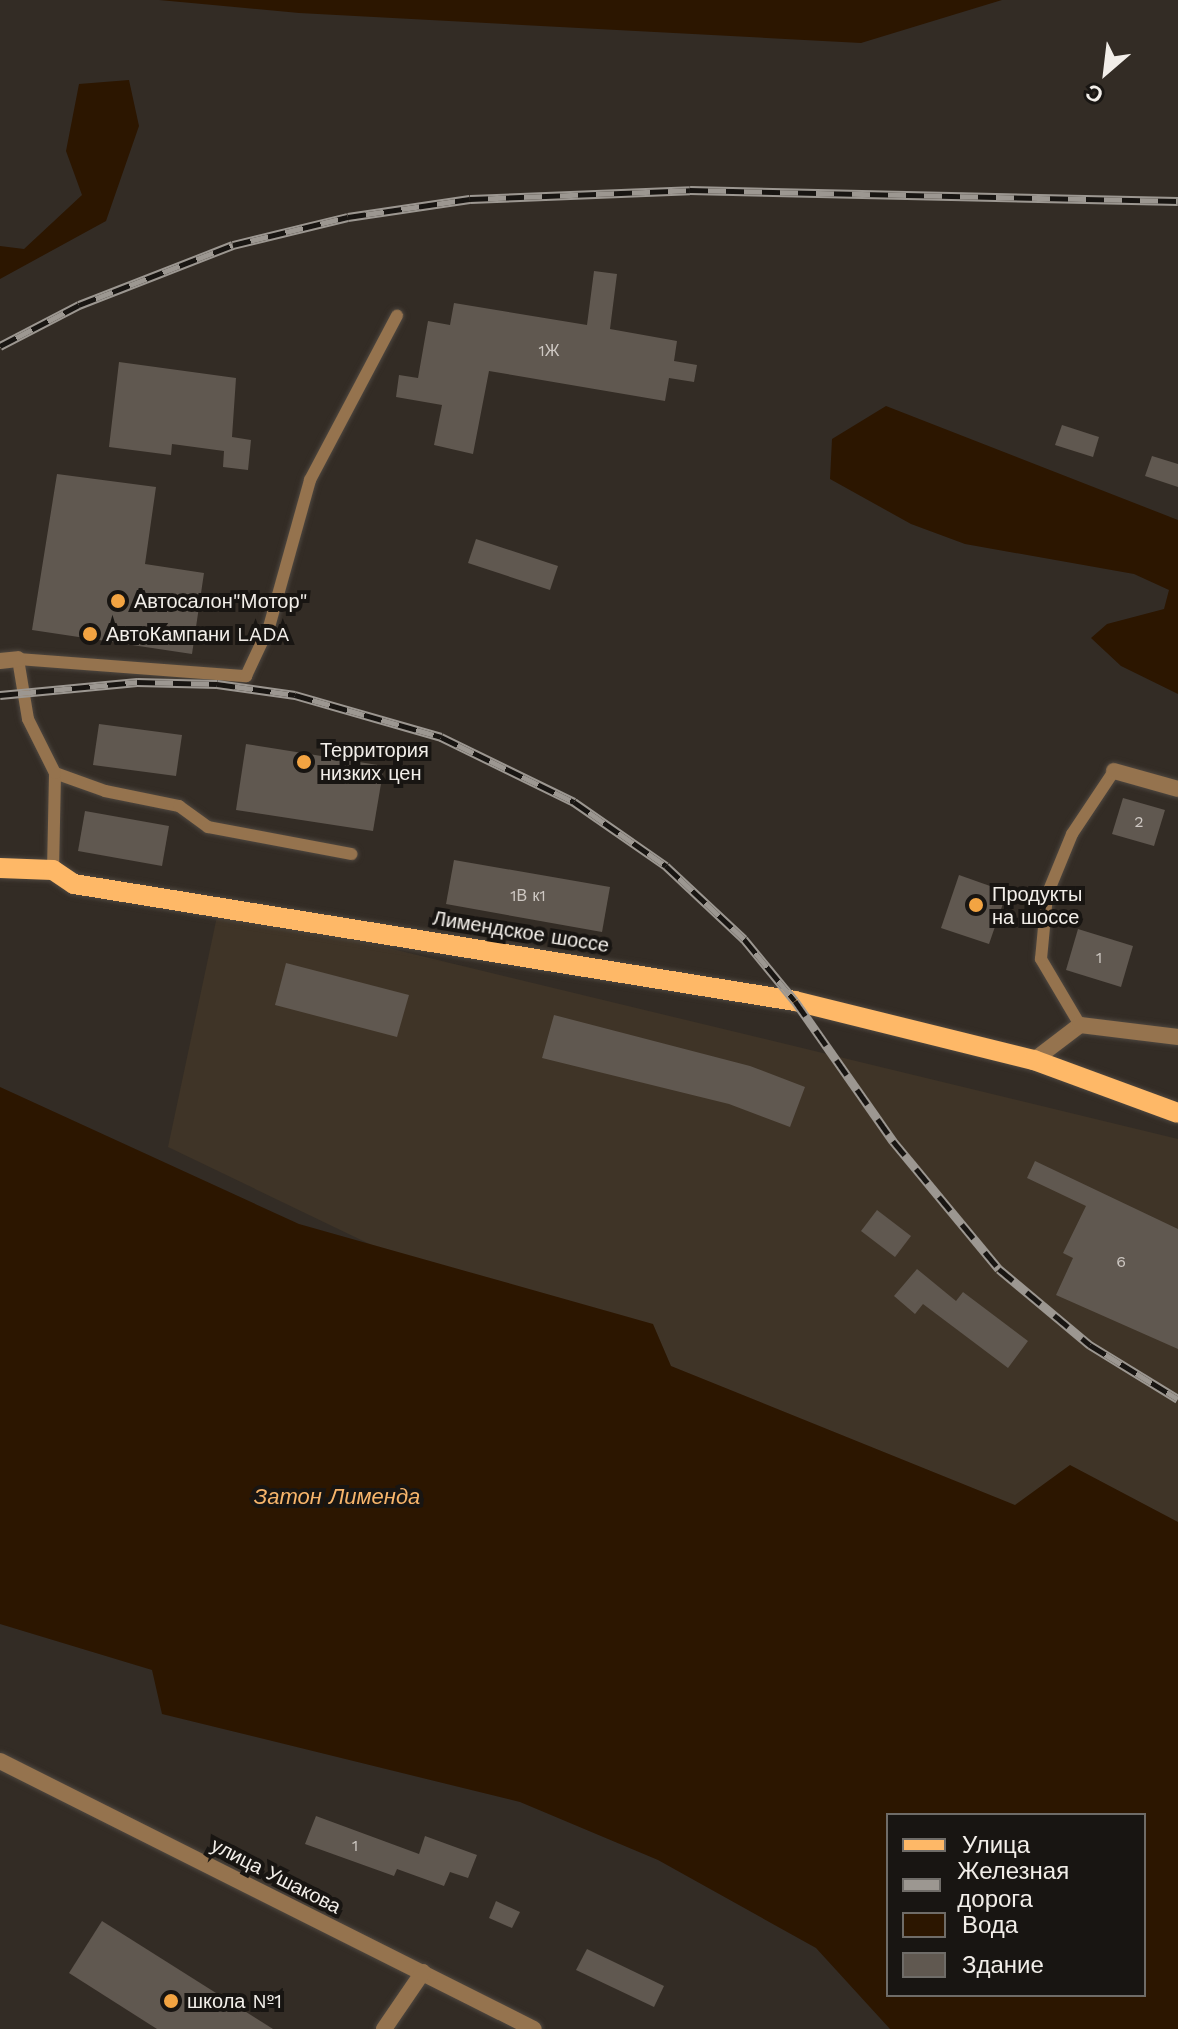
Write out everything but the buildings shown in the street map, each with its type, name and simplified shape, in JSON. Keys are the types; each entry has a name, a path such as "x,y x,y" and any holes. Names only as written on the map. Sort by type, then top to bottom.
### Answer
{"main road":[{"name":"Лимендское шоссе","path":"0,868 53,870 74,884 795,1001 1034,1060 1178,1113"}],"street":[{"path":"0,661 18,659"},
{"path":"1114,771 1178,789"},
{"path":"1034,1060 1080,1025 1178,1037"},
{"name":"улица Ушакова","path":"0,1761 534,2029"},
{"path":"384,2029 423,1972"}],"lane":[{"path":"53,870 55,773 28,719 18,659 246,676 269,627 310,480 397,316"},
{"path":"1080,1025 1041,959 1047,895 1072,834 1114,771"},
{"path":"55,773 105,791 179,806 208,827 351,854"}],"shaded area":[{"path":"219,907 1178,1139 1178,1633 168,1147"}],"water":[{"path":"159,0 1002,0 861,43 299,13"},
{"path":"129,80 139,126 106,221 0,279 0,246 24,249 82,195 66,151 79,84"},
{"path":"886,406 1178,520 1178,694 1121,666 1091,638 1107,624 1164,609 1169,590 1134,574 965,544 911,524 830,479 832,439"},
{"name":"Затон Лименда","path":"0,1087 299,1224 653,1324 671,1366 1015,1505 1070,1465 1178,1522 1178,2029 890,2029 816,1948 658,1860 520,1802 162,1714 152,1670 0,1624"}],"railway":[{"path":"0,346 79,305 233,245 348,217 470,199 690,190 1178,201"},
{"path":"0,695 137,682 217,684 295,695 441,737 574,802 666,866 744,939 795,1001 893,1141 999,1269 1090,1345 1178,1399"}],"place":[{"name":"Автосалон\"Мотор\"","path":"118,601"},
{"name":"АвтоКампани LADA","path":"90,634"},
{"name":"Территория низких цен","path":"304,762"},
{"name":"Продукты на шоссе","path":"976,905"},
{"name":"школа №1","path":"171,2001"}]}
